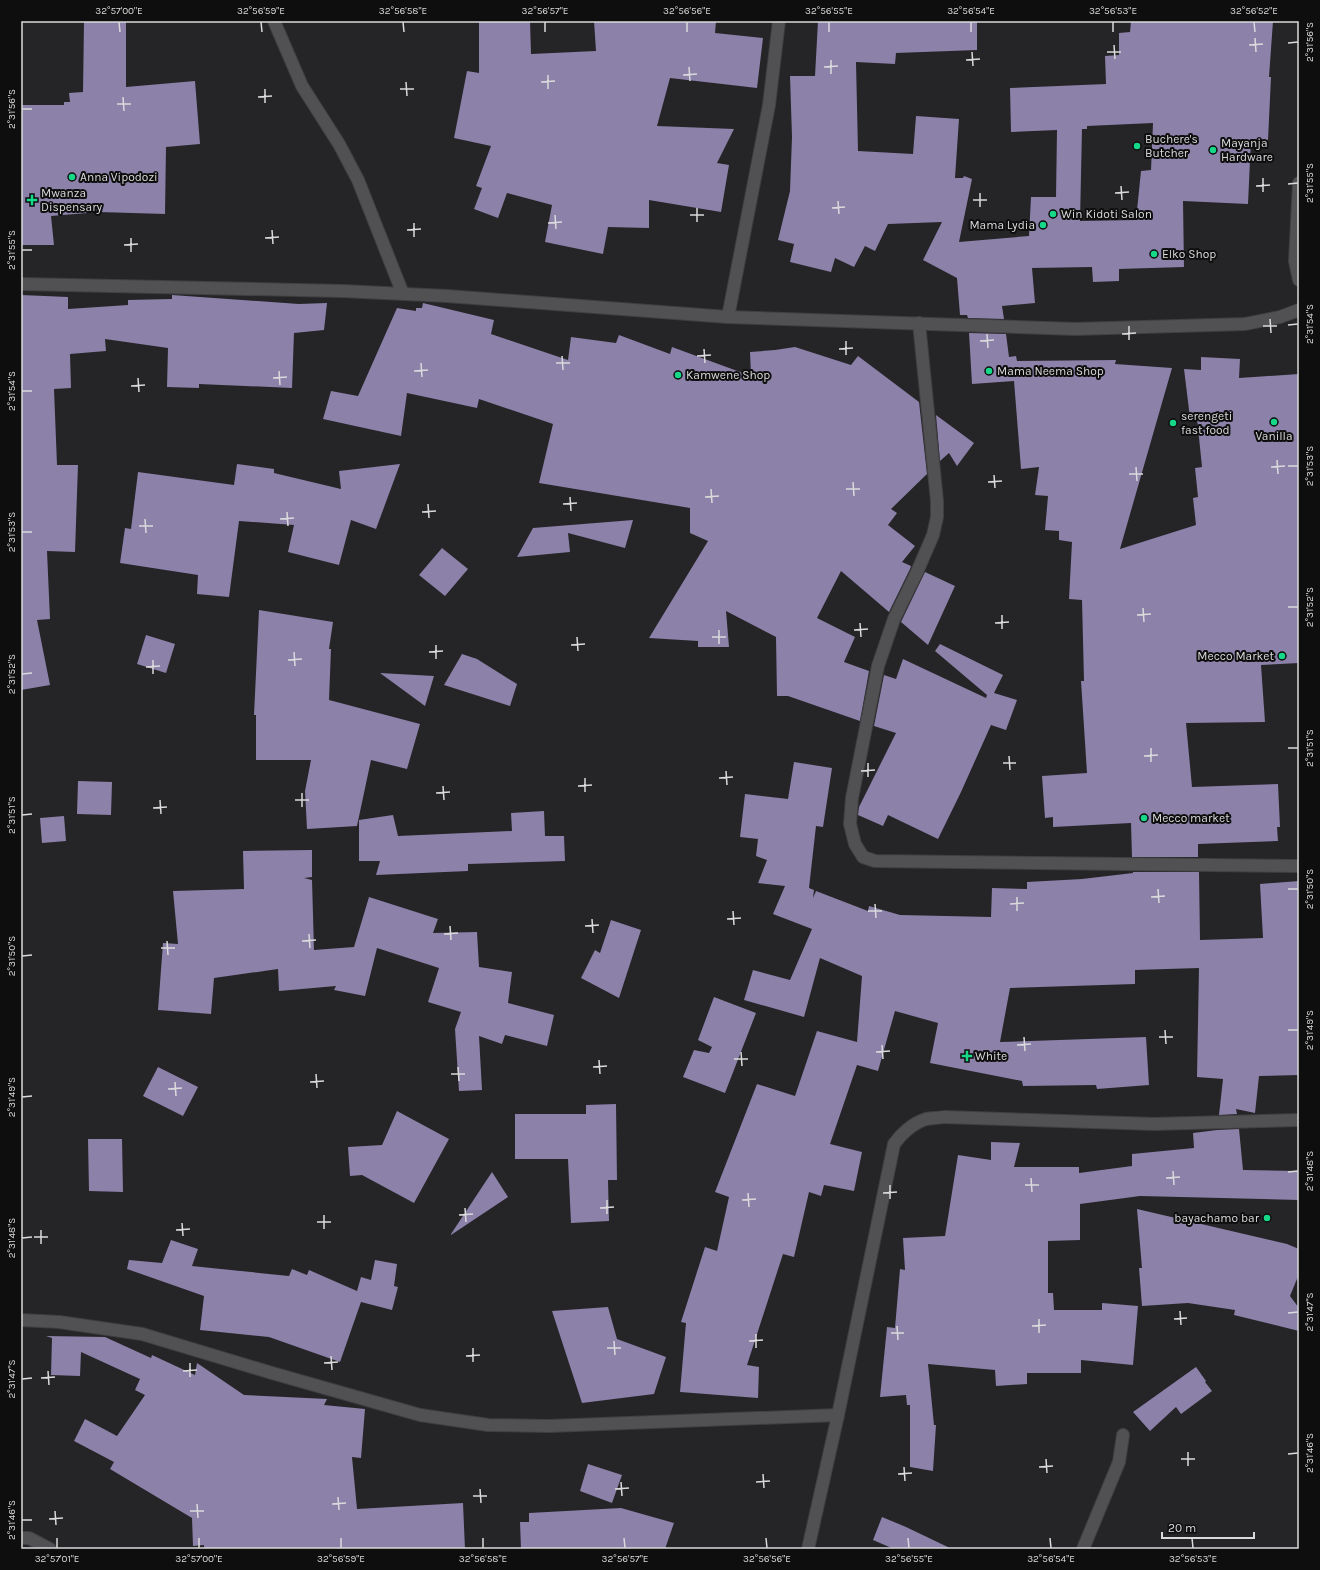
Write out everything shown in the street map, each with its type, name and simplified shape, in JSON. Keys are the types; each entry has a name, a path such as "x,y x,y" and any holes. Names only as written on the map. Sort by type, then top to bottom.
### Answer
{"street":[{"path":"274,21 302,86 339,144 358,180 403,294"},
{"path":"728,317 769,105 779,21"},
{"path":"1299,183 1295,261 1299,280"},
{"path":"21,284 342,291 728,317 1076,329 1245,324 1280,317 1299,310"},
{"path":"919,323 937,501 936,518 933,535 894,619 878,666 852,798 850,824 855,844 863,857 875,860 1299,866"},
{"path":"808,1549 838,1415 894,1144 900,1136 913,1126 926,1119 944,1117 1154,1124 1299,1120"},
{"path":"21,1320 59,1322 142,1334 420,1415 488,1425 549,1426 838,1415"},
{"path":"1083,1549 1119,1462 1123,1435"},
{"path":"21,1538 29,1538 50,1549"}],"building":[{"path":"84,21 126,21 126,87 195,81 200,144 166,147 165,214 99,212 51,216 54,245 21,245 21,105 64,105 64,102 70,102 69,93 83,92"},
{"path":"479,21 530,21 531,54 596,51 594,21 716,21 715,33 763,38 757,88 670,78 657,126 734,129 717,163 729,165 721,212 649,200 649,228 608,227 603,254 545,242 552,205 507,193 498,218 474,209 482,188 476,186 491,146 454,138 467,71 479,73"},
{"path":"818,21 977,21 977,50 896,53 895,64 856,62 858,151 913,154 916,116 959,119 955,178 963,178 964,176 972,179 959,242 1029,236 1031,197 1056,197 1057,130 1011,132 1010,88 1106,84 1105,56 1119,55 1119,33 1130,32 1131,21 1273,21 1269,77 1271,77 1268,140 1251,139 1248,204 1183,201 1184,267 1119,269 1119,281 1093,282 1092,267 1032,268 1035,303 1002,306 1004,319 968,318 967,315 960,315 957,278 923,260 942,222 888,224 875,251 865,246 854,267 835,258 831,272 790,262 794,244 778,240 790,191 792,137 790,76 815,76","holes":["1153,123 1151,170 1141,171 1136,220 1080,221 1082,129 1087,129 1087,126"]},
{"path":"21,295 68,297 68,309 128,305 128,300 172,299 172,295 299,304 327,303 324,330 294,333 292,388 199,384 199,388 167,387 168,348 105,339 106,351 70,354 71,388 54,389 57,465 78,465 75,552 47,551 50,619 37,620 50,685 21,690"},
{"path":"423,303 494,320 491,334 568,360 571,337 616,343 619,335 670,354 672,347 751,376 750,352 795,347 851,365 858,356 919,402 927,474 891,509 897,513 888,525 915,546 902,562 911,566 910,569 889,612 841,571 817,618 855,637 844,662 869,671 860,721 788,696 777,696 776,637 726,611 729,647 698,647 698,641 649,638 708,541 690,533 690,508 539,483 553,424 479,399 477,408 407,393 401,436 323,419 331,391 358,396 397,308 416,311 416,308 422,308"},
{"path":"969,333 1006,334 1009,357 1016,356 1017,361 1116,360 1115,364 1172,368 1120,549 1196,525 1193,498 1198,497 1195,468 1202,467 1197,418 1190,418 1184,369 1201,370 1201,357 1240,359 1239,378 1299,374 1299,663 1261,665 1265,722 1186,723 1192,787 1278,784 1280,827 1277,827 1278,841 1198,844 1198,857 1132,857 1131,823 1053,827 1053,817 1045,818 1042,776 1087,773 1081,681 1084,681 1082,600 1069,599 1072,542 1059,540 1059,531 1045,530 1048,496 1035,495 1039,467 1021,469 1014,381 972,384"},
{"path":"936,415 974,443 957,466 949,453 940,461"},
{"path":"237,464 274,469 274,473 341,489 339,471 400,464 376,529 351,520 339,565 288,552 294,525 239,521 229,597 197,594 198,575 120,563 125,528 131,529 138,472 234,485"},
{"path":"633,520 625,548 568,533 570,552 517,557 533,528"},
{"path":"442,548 468,569 445,596 419,575"},
{"path":"925,572 955,586 928,645 901,622"},
{"path":"259,610 333,622 329,649 331,649 329,700 420,724 407,769 371,760 357,826 307,829 305,791 311,760 256,760 256,715 254,715"},
{"path":"146,635 175,644 166,673 137,664"},
{"path":"940,644 1003,675 994,693 1017,700 1006,730 991,725 938,839 888,815 883,826 858,815 859,807 896,733 874,726 884,675 896,679 903,659 986,698 987,695 935,651"},
{"path":"462,654 477,659 517,684 510,706 444,685"},
{"path":"380,673 434,676 425,706"},
{"path":"794,762 832,768 823,827 816,826 809,888 814,890 813,898 816,891 868,911 869,906 900,915 991,917 992,888 1027,889 1027,882 1082,879 1133,872 1199,872 1200,940 1263,938 1260,884 1299,881 1299,1075 1259,1076 1255,1113 1236,1109 1237,1114 1219,1115 1223,1079 1197,1077 1199,968 1135,970 1135,984 1010,988 1000,1042 1146,1037 1149,1085 1097,1089 1096,1085 1023,1086 1022,1081 930,1063 938,1023 895,1011 878,1071 857,1065 830,1144 862,1152 854,1191 824,1185 821,1196 809,1192 794,1257 783,1254 747,1365 759,1367 758,1398 680,1392 686,1323 681,1322 705,1247 717,1251 729,1197 715,1192 757,1084 795,1096 817,1031 857,1042 862,976 820,958 804,1017 744,1000 753,970 790,980 812,929 773,914 785,886 758,883 767,860 756,856 758,839 740,837 745,794 788,799"},
{"path":"78,781 112,782 111,815 77,814"},
{"path":"544,811 545,836 564,836 565,861 468,864 468,871 376,875 380,861 359,861 359,820 393,815 398,836 512,831 511,813"},
{"path":"64,816 66,841 42,843 40,818"},
{"path":"312,850 312,877 304,878 312,880 314,950 354,947 369,897 438,919 433,933 477,932 479,967 512,972 508,1003 554,1015 547,1046 505,1035 502,1044 479,1036 482,1090 459,1091 455,1029 461,1012 428,1002 439,968 377,948 365,996 334,990 336,986 279,991 278,969 214,978 211,1014 158,1010 163,943 178,944 173,891 244,889 243,851"},
{"path":"611,920 641,930 619,998 581,978 595,950 600,953"},
{"path":"714,997 756,1013 725,1093 683,1077 694,1050 709,1053 712,1047 698,1040"},
{"path":"158,1067 198,1087 183,1116 143,1096"},
{"path":"616,1104 617,1180 608,1180 609,1221 571,1223 568,1159 515,1159 515,1114 586,1114 586,1105"},
{"path":"397,1111 449,1139 414,1203 362,1175 350,1176 348,1147 382,1145"},
{"path":"1239,1129 1243,1170 1299,1171 1299,1200 1140,1196 1080,1204 1080,1240 1048,1241 1048,1293 1053,1293 1054,1310 1102,1310 1102,1303 1138,1306 1133,1365 1081,1360 1081,1373 1027,1373 1027,1384 996,1386 995,1370 928,1364 934,1425 936,1425 933,1471 910,1467 910,1405 907,1405 906,1395 880,1397 887,1327 895,1328 900,1269 905,1270 903,1238 945,1236 958,1155 991,1160 991,1142 1020,1143 1014,1167 1079,1167 1079,1173 1132,1166 1132,1154 1194,1148 1193,1133"},
{"path":"88,1139 122,1139 123,1192 89,1191"},
{"path":"492,1172 508,1197 451,1235 451,1234"},
{"path":"1137,1209 1287,1244 1299,1249 1299,1274 1290,1296 1299,1308 1299,1331 1234,1315 1235,1310 1188,1303 1142,1306 1139,1268 1142,1268"},
{"path":"171,1240 198,1249 192,1266 289,1276 292,1269 307,1275 309,1270 357,1291 361,1277 371,1280 375,1260 397,1264 394,1286 398,1287 392,1310 361,1302 340,1362 269,1337 200,1330 204,1296 127,1269 129,1260 162,1263"},
{"path":"608,1307 617,1339 666,1357 654,1394 582,1403 552,1311"},
{"path":"46,1336 105,1337 151,1358 152,1355 195,1375 197,1363 244,1395 327,1399 324,1405 365,1409 361,1458 352,1457 357,1509 463,1503 465,1549 204,1549 204,1545 193,1546 192,1518 110,1469 114,1462 74,1441 85,1419 117,1436 145,1395 135,1390 140,1379 81,1352 80,1376 51,1375 52,1338"},
{"path":"1196,1367 1212,1391 1181,1414 1176,1407 1150,1431 1133,1412"},
{"path":"588,1464 622,1475 612,1503 580,1491"},
{"path":"621,1508 674,1523 665,1549 521,1549 520,1522 529,1522 529,1513"},
{"path":"882,1517 952,1549 894,1549 873,1540"}],"place":[{"name":"Buchere's Butcher","path":"1137,146"},
{"name":"Mayanja Hardware","path":"1213,150"},
{"name":"Anna Vipodozi","path":"72,177"},
{"name":"Mwanza Dispensary","path":"32,200"},
{"name":"Win Kidoti Salon","path":"1053,214"},
{"name":"Mama Lydia","path":"1043,225"},
{"name":"Elko Shop","path":"1154,254"},
{"name":"Mama Neema Shop","path":"989,371"},
{"name":"Kamwene Shop","path":"678,375"},
{"name":"Vanilla","path":"1274,422"},
{"name":"serengeti fast food","path":"1173,423"},
{"name":"Mecco Market","path":"1282,656"},
{"name":"Mecco market","path":"1144,818"},
{"name":"White","path":"967,1056"},
{"name":"bayachamo bar","path":"1267,1218"}]}
